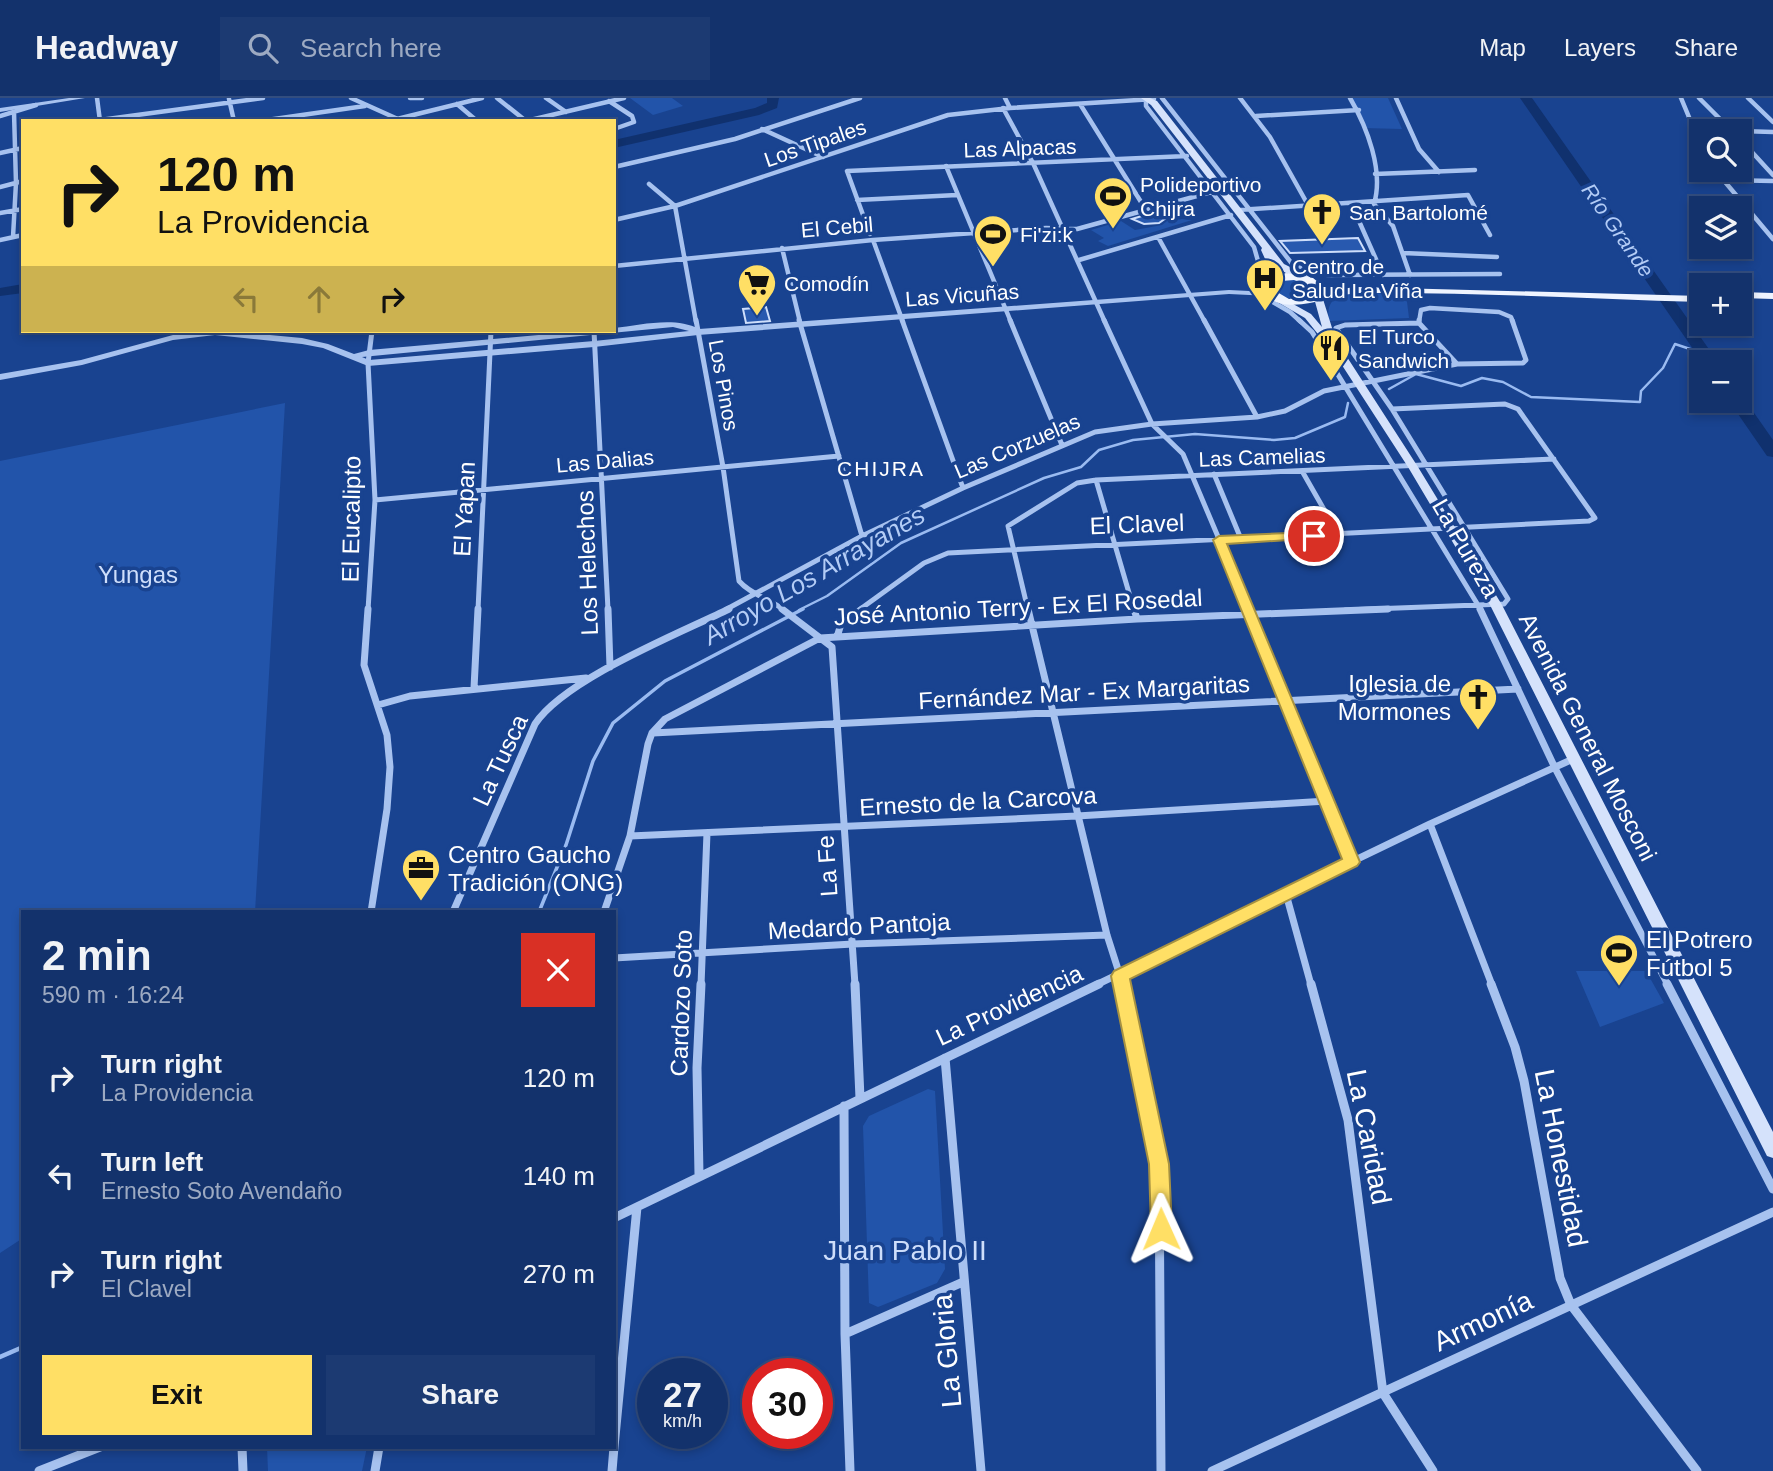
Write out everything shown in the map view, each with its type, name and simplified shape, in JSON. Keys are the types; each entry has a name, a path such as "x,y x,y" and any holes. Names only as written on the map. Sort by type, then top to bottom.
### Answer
{"main road":[{"path":"1153,99 1223,190 1234,213 1281,265 1322,289 1320,297 1325,327 1342,357"},
{"path":"1260,240 1270,261 1265,290"},
{"path":"1265,290 1289,276 1340,285 1689,297"},
{"path":"1265,290 1302,303 1358,290 1487,291"},
{"path":"1265,290 1308,316 1342,357"},
{"path":"1752,298 1773,298"},
{"name":"Avenida General Mosconi","path":"1342,357 1367,381 1413,467 1496,605 1773,1150"}],"street":[{"path":"0,108 63,98"},
{"path":"0,108 82,98"},
{"path":"97,98 100,119"},
{"path":"106,119 230,100 263,98"},
{"path":"351,98 397,119"},
{"path":"403,119 482,98"},
{"path":"497,98 523,119"},
{"path":"546,98 566,112"},
{"path":"605,98 632,116 634,122 616,128"},
{"path":"535,119 624,98"},
{"path":"616,167 735,139 860,98"},
{"path":"1004,98 1153,424 1183,454 1287,701 1351,862"},
{"path":"1240,98 1256,116 1308,205"},
{"path":"1350,98 1359,110 1376,174 1378,196 1374,204 1393,226 1410,275"},
{"path":"1396,98 1419,149 1439,172"},
{"path":"1681,98 1689,119"},
{"path":"1699,98 1722,119"},
{"path":"1748,98 1773,122"},
{"path":"1265,290 1258,257 1234,213 1211,191 1146,107 1153,99 1181,124 1252,209 1285,257 1299,268 1320,275 1500,274"},
{"name":"Los Tipales","path":"616,220 675,206 948,115 1007,108 1153,99"},
{"path":"230,100 234,119"},
{"path":"0,116 39,104"},
{"path":"457,104 475,119"},
{"path":"1080,104 1146,210"},
{"path":"274,119 365,106"},
{"path":"1256,116 1359,110"},
{"path":"13,237 16,183 15,112"},
{"path":"1171,125 1181,124"},
{"path":"762,129 824,158"},
{"path":"1752,131 1773,132"},
{"path":"0,153 21,148"},
{"path":"1752,152 1773,175"},
{"name":"Las Alpacas","path":"858,200 847,171 1195,155"},
{"path":"946,166 1062,445"},
{"path":"1376,174 1475,170"},
{"path":"1213,178 1226,178"},
{"path":"1752,181 1773,181"},
{"path":"0,187 21,182"},
{"path":"1725,182 1773,239"},
{"path":"649,184 675,206"},
{"name":"El Cebil","path":"616,266 871,237 1077,229 1211,191 1223,190"},
{"path":"957,195 858,200 963,488"},
{"path":"1079,260 1252,209 1376,200 1468,195 1490,235"},
{"path":"1351,203 1382,275"},
{"name":"Los Pinos","path":"675,206 723,467 739,582 757,595"},
{"path":"0,213 21,209"},
{"path":"0,240 21,235"},
{"path":"1158,237 1257,417"},
{"path":"782,248 801,326 862,536"},
{"path":"1403,253 1497,257"},
{"name":"Las Vicuñas","path":"225,333 302,341 325,346 353,357 490,353 698,332 1265,290"},
{"name":"La Pureza","path":"1265,290 1312,332 1478,605 1555,768 1773,1189"},
{"name":"Las Corzuelas","path":"623,661 757,595 862,536 963,488 1095,432 1153,424 1257,417 1285,411 1324,391 1367,381 1457,364 1516,364 1526,360 1511,317 1499,312 1430,308 1421,310 1419,323"},
{"path":"1457,364 1419,323 1345,325 1336,328 1367,381 1392,409 1505,592 1508,599 1504,604 1496,605"},
{"name":"Las Vicuñas","path":"616,330 681,325 698,332"},
{"path":"643,328 639,335 645,339"},
{"name":"Las Vicuñas","path":"0,377 91,360 173,338 208,333"},
{"name":"El Eucalipto","path":"371,910 389,786 389,748 364,665 375,500 369,358 372,333"},
{"name":"El Yapan","path":"474,688 491,333"},
{"name":"Las Vicuñas","path":"369,358 584,333"},
{"name":"Los Helechos","path":"594,333 610,667"},
{"path":"1392,409 1505,404 1518,409 1554,458"},
{"name":"Las Dalias","path":"375,500 839,456"},
{"name":"Las Camelias","path":"1013,550 1007,526 1077,483 1554,458"},
{"name":"El Clavel","path":"837,637 841,624 935,557 948,553 1465,528 1590,521 1595,518 1554,458"},
{"path":"1302,471 1338,534"},
{"path":"1214,474 1241,539"},
{"path":"1096,480 1137,619"},
{"path":"1013,550 1077,816 1120,976 1159,1164 1161,1471"},
{"path":"757,595 772,601 820,638"},
{"name":"José Antonio Terry - Ex El Rosedal","path":"652,733 665,719 820,638 1032,624 1496,605"},
{"name":"La Fe","path":"820,638 832,647 839,723 860,1098"},
{"name":"La Tusca","path":"454,910 535,724 545,709 590,678 623,661"},
{"path":"378,705 410,696 590,678"},
{"name":"Fernández Mar - Ex Margaritas","path":"652,733 1518,689"},
{"path":"605,910 630,836 652,733"},
{"name":"La Providencia","path":"616,1217 1430,824 1573,759"},
{"name":"Ernesto de la Carcova","path":"630,836 1077,816 1327,801"},
{"name":"La Honestidad","path":"1430,824 1515,1047 1524,1081 1560,1278 1571,1305 1697,1471"},
{"name":"Cardozo Soto","path":"699,1175 697,1069 707,833"},
{"name":"La Caridad","path":"1286,894 1348,1120 1383,1394"},
{"name":"Medardo Pantoja","path":"616,958 853,944 1107,935"},
{"name":"La Gloria","path":"945,1058 981,1471"},
{"path":"844,1106 845,1334 850,1471"},
{"path":"616,1426 637,1207"},
{"name":"Armonía","path":"1212,1471 1773,1212"},
{"path":"845,1334 963,1282"},
{"path":"1383,1394 1433,1471"},
{"path":"39,1471 95,1449"},
{"path":"242,1449 243,1471"},
{"path":"375,1471 379,1449"},
{"path":"612,1471 614,1449"}],"green space":[{"path":"630,98 672,98 683,106 653,115"},
{"path":"1352,98 1388,98 1402,129 1364,128"},
{"path":"1171,218 1192,220 1108,246 1098,241 1104,238 1091,230 1121,221 1135,230 1162,225"},
{"path":"1293,279 1310,286 1313,296 1287,298 1275,287 1278,281"},
{"path":"1363,293 1406,294 1409,318 1329,321 1328,312 1332,301 1342,296"},
{"name":"Yungas","path":"285,403 255,910 21,910 21,1239 0,1253 0,461"},
{"name":"El Potrero Fútbol 5","path":"1576,971 1646,971 1664,1003 1600,1027"},
{"name":"Juan Pablo II","path":"928,1089 935,1091 945,1269 937,1283 878,1307 869,1303 863,1126 869,1116"},
{"path":"267,1449 367,1449 362,1471 268,1471"}],"building":[{"path":"1155,212 1169,216 1159,223 1144,224 1132,219"},
{"name":"San Bartolomé","path":"1358,238 1365,251 1290,253 1280,241"},
{"name":"Comodín","path":"766,307 770,321 746,323 743,309"}],"waterway":[{"path":"616,144 759,111 773,105 773,98"},
{"name":"Río Grande","path":"1526,98 1702,350"},
{"path":"0,292 21,288"},
{"name":"Arroyo Los Arrayanes","path":"1389,389 1416,374 1461,386 1482,378 1503,382 1531,397 1640,402 1641,391 1663,368 1675,344 1693,350"},
{"name":"Arroyo Los Arrayanes","path":"799,610 827,596 901,543 1044,478 1081,467 1099,450 1133,440 1195,434 1274,440 1295,438 1345,417 1348,403"},
{"name":"Río Grande","path":"1745,413 1773,452"},
{"name":"Arroyo Los Arrayanes","path":"540,910 566,845 593,761 613,723 665,681 803,609"},
{"name":"Arroyo Los Arrayanes","path":"0,1357 21,1348"}],"place":[{"name":"Polideportivo Chijra","path":"1113,230"},
{"name":"San Bartolomé","path":"1322,246"},
{"name":"Fi'zi:k","path":"993,268"},
{"name":"Centro de Salud La Viña","path":"1265,312"},
{"name":"Comodín","path":"757,317"},
{"name":"El Turco Sandwich","path":"1331,382"},
{"name":"Iglesia de Mormones","path":"1478,731"},
{"name":"Centro Gaucho Tradición (ONG)","path":"421,902"},
{"name":"El Potrero Fútbol 5","path":"1619,987"}],"district":[{"name":"CHIJRA","path":"881,468"}],"route":[{"path":"1161,1229 1159,1164 1120,976 1351,862 1219,540 1314,536"}]}
